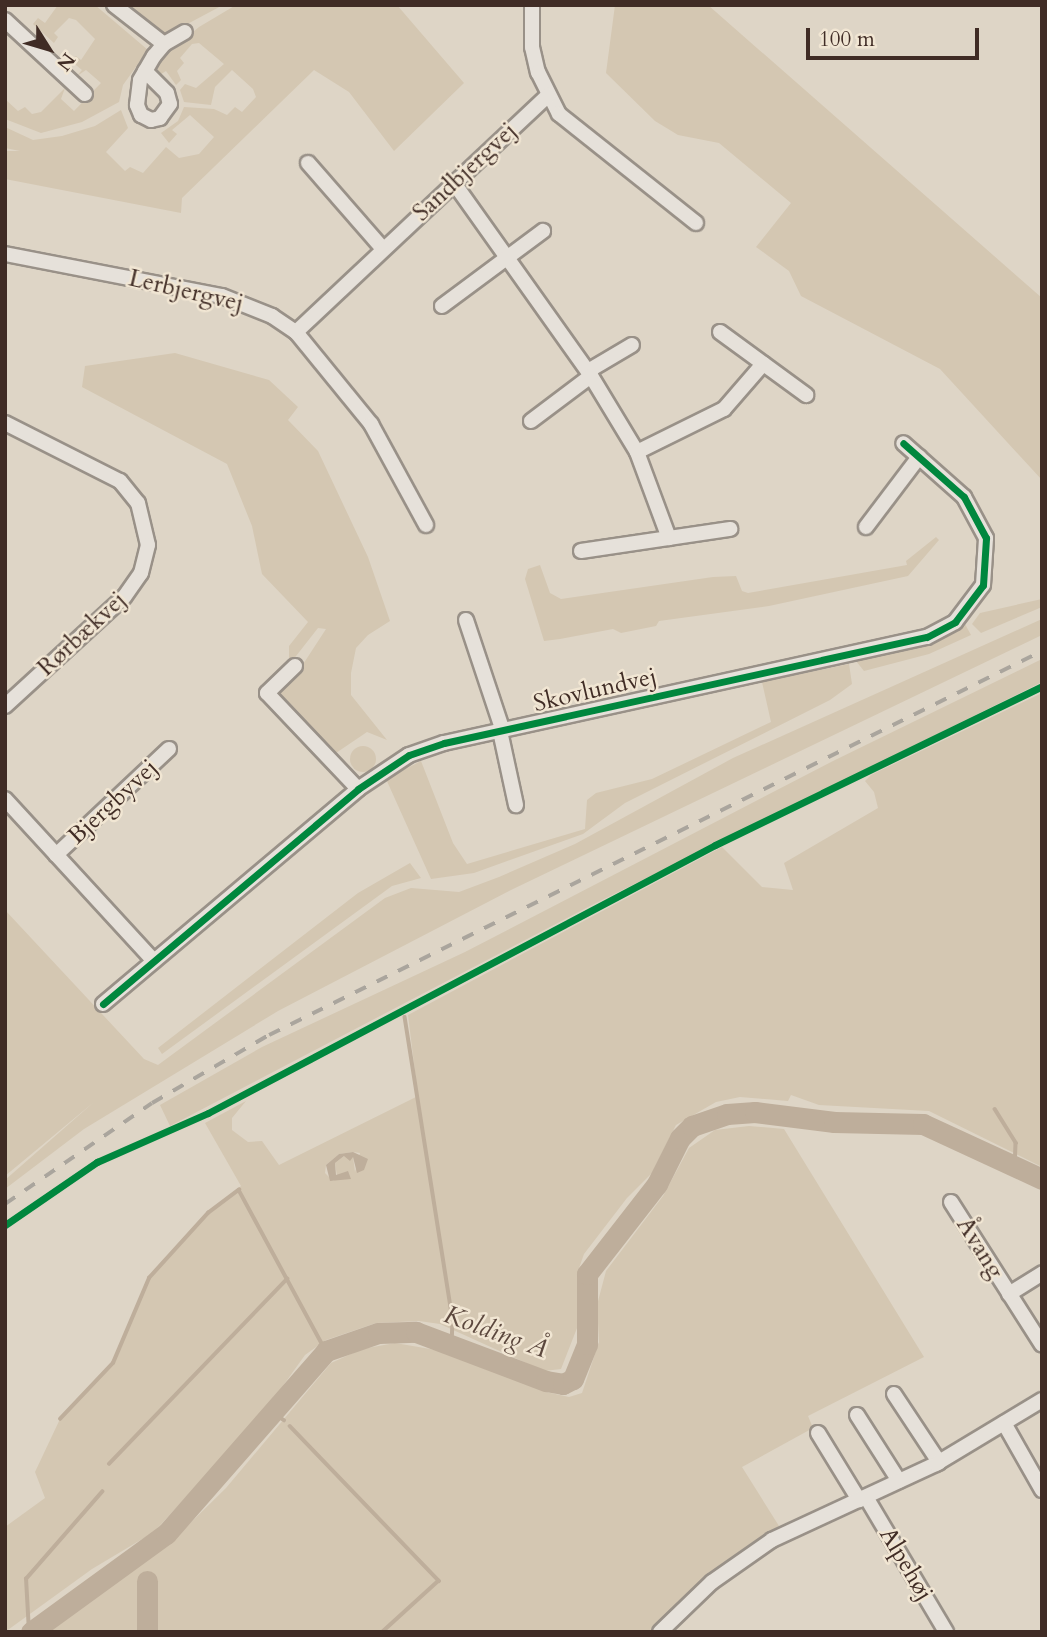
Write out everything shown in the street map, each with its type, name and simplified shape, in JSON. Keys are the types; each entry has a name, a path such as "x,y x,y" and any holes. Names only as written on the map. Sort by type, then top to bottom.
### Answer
{"street":[{"path":"114,5 164,44"},
{"path":"532,5 532,47 548,95 568,123 696,223"},
{"path":"5,19 85,94"},
{"path":"145,71 164,44 185,32"},
{"name":"Sandbjergvej","path":"296,332 548,95"},
{"path":"308,163 383,249"},
{"path":"454,183 509,256 590,374 636,452 669,538"},
{"path":"442,306 543,232"},
{"name":"Lerbjergvej","path":"5,254 222,296 250,304 296,332 371,424 426,526"},
{"path":"720,332 806,395"},
{"path":"531,421 632,345"},
{"path":"636,452 724,409 763,364"},
{"name":"Rørbækvej","path":"5,423 120,481 141,510 148,545 141,573 124,597 5,706"},
{"name":"Skovlundvej","path":"103,1004 358,789 409,755 501,731 928,637 948,627 967,612 983,585 986,538 964,497 903,443"},
{"path":"866,527 919,457"},
{"path":"581,551 730,528"},
{"name":"Skovlundvej","path":"466,620 501,731 516,805"},
{"path":"295,666 267,693 358,789"},
{"name":"Bjergbyvej","path":"56,855 169,749"},
{"name":"Bjergbyvej","path":"5,799 154,961"},
{"name":"Åvang","path":"951,1202 1042,1345"},
{"name":"Åvang","path":"1009,1294 1042,1273"},
{"path":"894,1394 939,1462"},
{"path":"660,1632 712,1582 772,1540 939,1462 1042,1399"},
{"path":"857,1415 899,1481"},
{"path":"1004,1423 1042,1490"},
{"name":"Alpehøj","path":"818,1433 863,1498 946,1632"}],"shaded area":[{"path":"58,5 95,5 148,50 123,85 119,102 82,122 41,133 5,119 5,99 18,111 25,107 32,114 41,112 65,88 61,99 74,111 101,83 86,70 77,76 82,70 71,61 76,56 81,60 95,39 76,20 69,18 54,33 58,37 54,43 33,24 38,18 45,23"},
{"path":"122,5 223,5 163,37"},
{"path":"236,5 397,5 464,83 394,151 349,92 314,70 182,198 181,213 5,179 5,151 20,151 5,148 5,127 33,140 62,136 95,126 121,110 128,128 106,152 125,171 130,167 143,173 166,147 179,158 199,154 214,137 190,115 172,130 177,134 169,143 161,133 178,121 184,107 214,109 227,115 235,107 242,112 256,97 253,89 232,70 215,87 211,105 184,102 180,90 185,84 196,88 224,64 199,43 192,44 180,58 184,63 177,71 181,80 176,85 166,71 158,76 157,62 199,27"},
{"path":"615,5 708,5 1042,298 1042,480 940,369 801,296 789,271 756,247 791,203 719,143 678,135 655,121 606,73"},
{"path":"175,353 269,380 298,407 288,420 318,451 368,557 390,621 368,635 356,648 351,673 351,695 387,740 367,732 333,755 277,695 277,689 298,672 326,629 318,628 289,665 289,646 308,622 262,574 252,526 227,464 82,387 85,366"},
{"path":"936,537 939,540 908,576 769,606 659,621 656,626 621,633 613,629 544,641 525,579 528,569 540,565 550,593 561,599 736,576 742,591 748,593 907,565 906,561"},
{"path":"1042,599 1042,607 981,633 972,624 980,613"},
{"path":"1042,619 1042,635 511,890 278,1011 84,1129 5,1189 5,1180 94,1102 5,1176 5,910 144,1059 158,1065 385,898 411,888 459,892 499,877 575,844 733,758"},
{"path":"965,624 971,635 929,654 864,671 856,661 918,648"},
{"path":"1042,659 1042,682 590,906 170,1126 160,1105 262,1047 465,952 833,761"},
{"path":"849,664 852,684 830,700 625,803 583,834 474,873 431,879 386,779 421,761 453,843 467,864 585,829 587,800 596,793 652,779 771,722 762,682"},
{"path":"1042,693 1042,1167 929,1111 819,1105 791,1095 788,1101 740,1097 716,1102 676,1125 652,1173 627,1198 584,1254 577,1274 579,1323 561,1369 544,1371 440,1324 419,1321 376,1323 326,1340 305,1355 267,1408 154,1532 92,1569 5,1632 5,1527 45,1498 35,1472 60,1419 113,1362 149,1278 208,1213 241,1186 205,1123 246,1101 232,1118 232,1130 248,1142 262,1141 279,1165 418,1096 408,1015 722,847 762,887 793,890 784,863 878,808 874,792 865,781 871,775","holes":["360,1153 355,1172 353,1157 344,1156 335,1163 337,1176 347,1172 333,1181 325,1173 326,1165 339,1154"]},
{"path":"363,746 373,749 376,759 373,769 363,772 353,769 350,759 353,749"},
{"path":"410,863 421,878 392,886 162,1054 158,1048 358,893"},
{"path":"749,1126 784,1129 924,1357 808,1416 813,1428 742,1467 779,1526 723,1563 649,1632 49,1632 168,1545 226,1488 331,1363 362,1349 395,1343 448,1352 546,1392 569,1397 582,1393 599,1342 597,1305 606,1271 663,1196 689,1148 715,1130"},
{"path":"353,1152 368,1159 364,1170 357,1173 353,1157 350,1161 344,1156 335,1163 336,1175 348,1171 351,1179 330,1181 326,1165 339,1154"}],"waterway":[{"path":"405,1017 453,1319 452,1342"},
{"path":"995,1109 1016,1143 1015,1166"},
{"name":"Kolding Å","path":"31,1632 166,1534 326,1351 378,1333 416,1332 546,1381 563,1384 573,1379 587,1344 587,1274 657,1184 680,1138 692,1126 727,1114 755,1112 834,1122 923,1124 1042,1179"},
{"path":"60,1419 113,1363 149,1278 208,1213 239,1190 326,1351"},
{"path":"109,1464 287,1279"},
{"path":"275,1414 284,1420"},
{"path":"290,1426 439,1581 383,1632"},
{"path":"29,1632 26,1579 102,1492"},
{"path":"147,1581 147,1632"}],"railway":[{"path":"5,1204 152,1103 269,1035 1042,651"}],"cycle path":[{"path":"103,1004 358,789 409,755 444,743 927,637 955,622 983,585 986,538 964,497 903,443"},
{"path":"5,1225 97,1162 208,1113 715,845 1042,686"}]}
